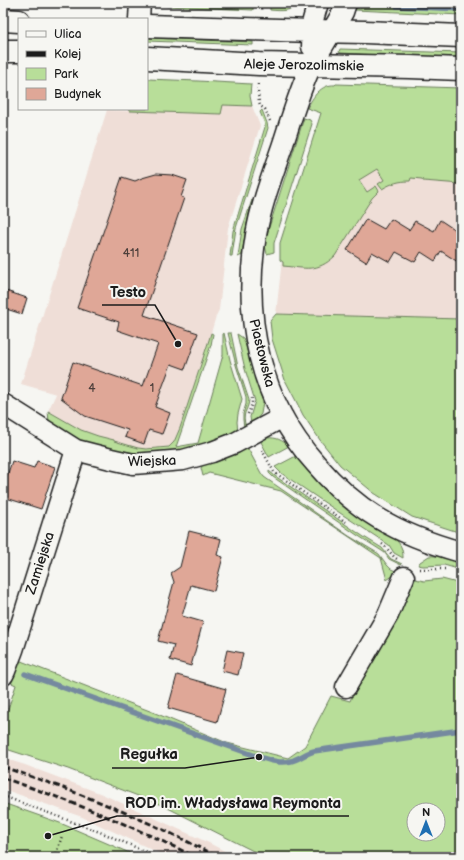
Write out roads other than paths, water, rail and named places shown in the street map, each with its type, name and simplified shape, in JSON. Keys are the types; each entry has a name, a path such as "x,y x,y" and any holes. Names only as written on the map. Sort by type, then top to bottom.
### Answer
{"main road":[{"path":"3,20 18,21"},
{"path":"148,26 461,36"},
{"path":"3,51 18,51"},
{"name":"Aleje Jerozolimskie","path":"148,58 259,64 461,69"}],"street":[{"path":"139,18 140,3"},
{"path":"318,3 313,20 322,31"},
{"name":"Piastowska","path":"346,3 343,12 322,31 294,109 263,205 256,234 251,272 251,306 256,340 269,388 283,417 310,458 329,478 350,498 379,519 406,533 461,552"},
{"name":"Wiejska","path":"3,404 76,450 133,464 183,460 212,452 224,448 283,417"},
{"name":"Zamiejska","path":"3,675 6,671 13,650 76,450"},
{"path":"346,687 388,615 408,569"}],"waterway":[{"path":"397,6 461,9"},
{"path":"25,674 259,757 279,762 291,761 314,751 461,730"}],"railway":[{"path":"3,767 112,807 191,843 217,857"},
{"path":"3,778 100,814 195,857"}],"place":[{"name":"Testo","path":"178,344"},
{"name":"Regułka","path":"259,757"},
{"name":"ROD im. Władysława Reymonta","path":"48,836"}]}
